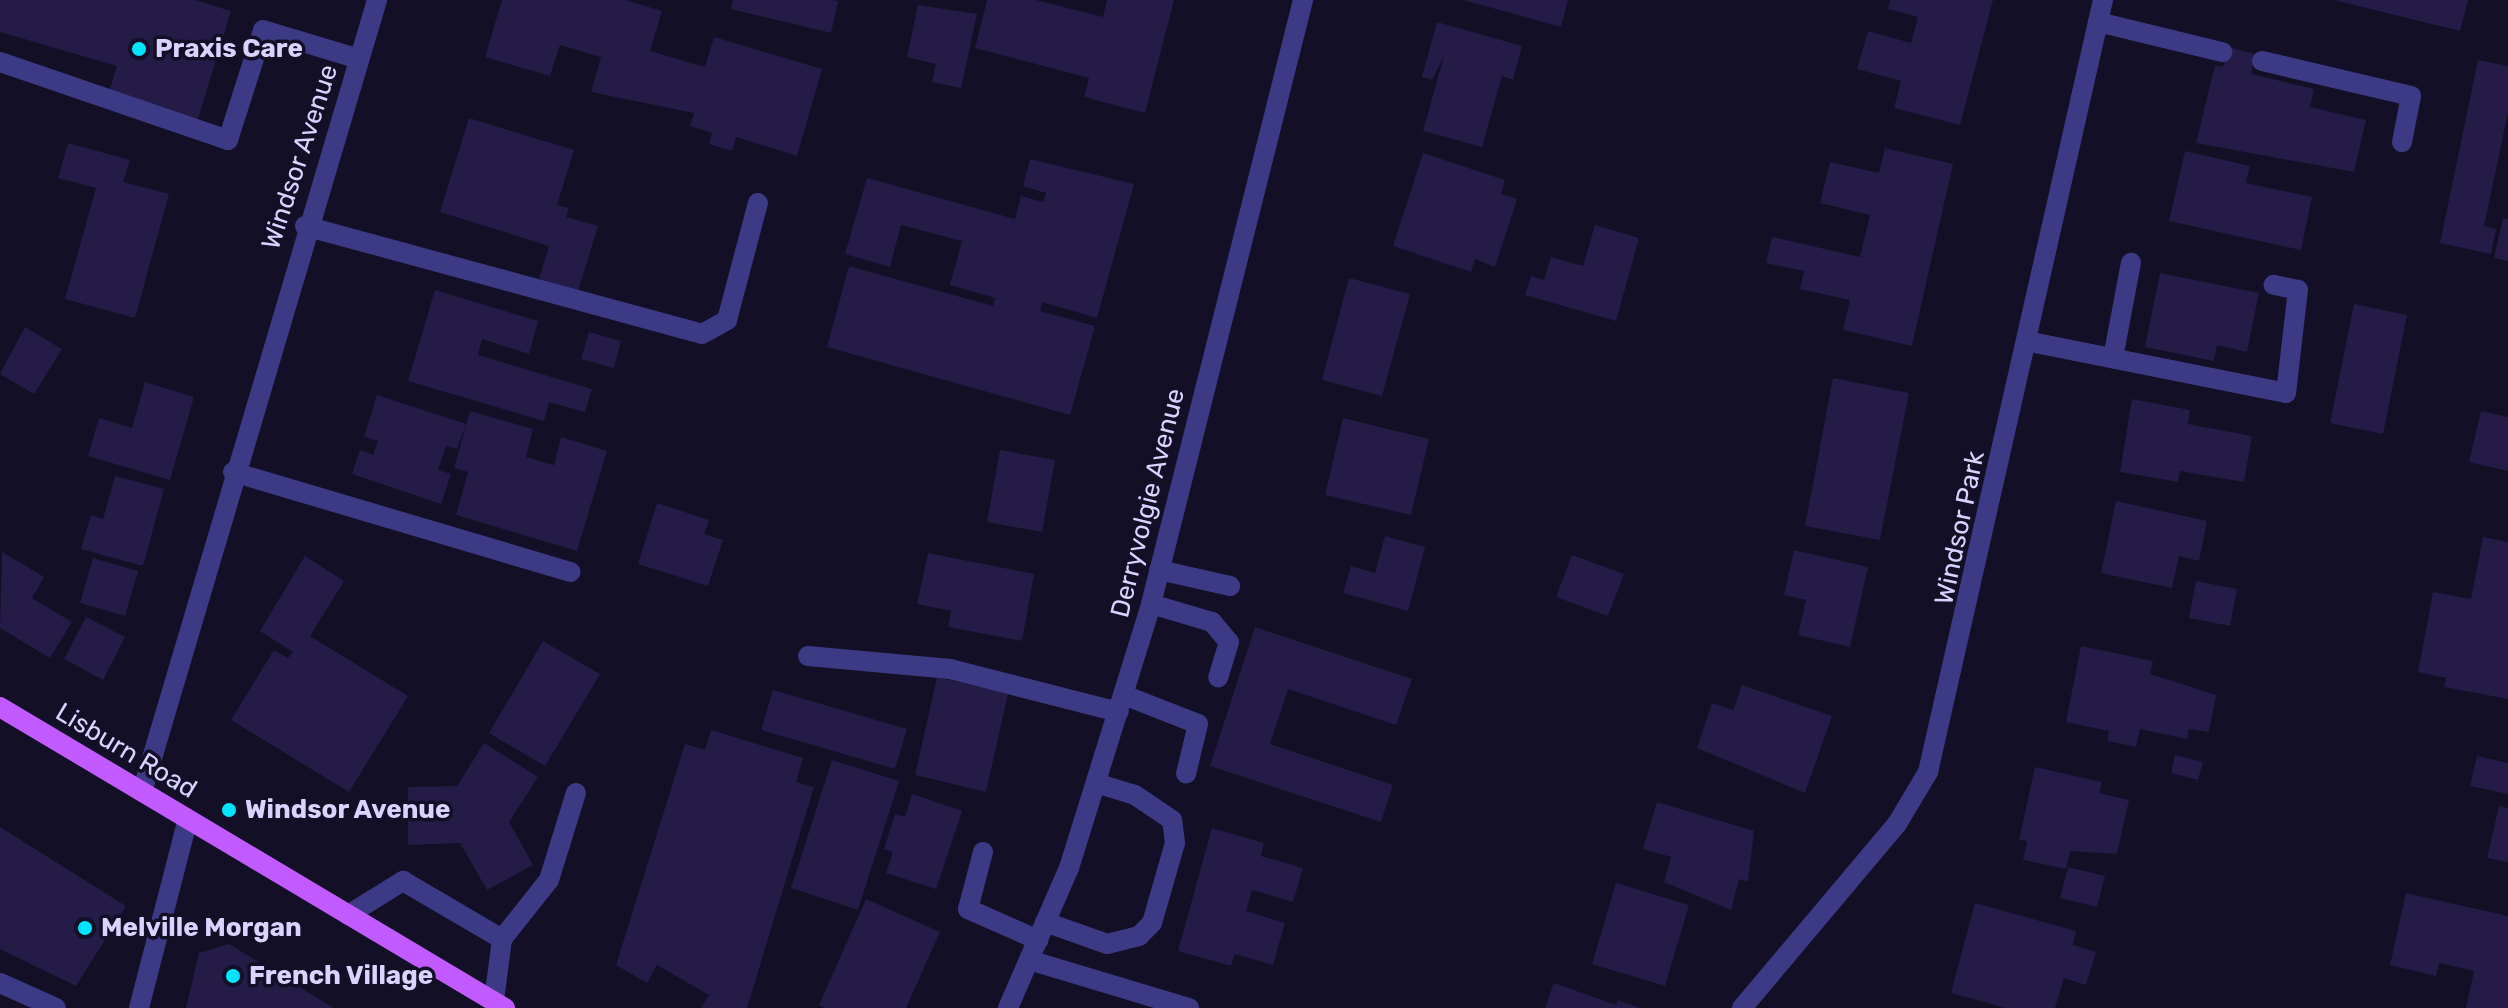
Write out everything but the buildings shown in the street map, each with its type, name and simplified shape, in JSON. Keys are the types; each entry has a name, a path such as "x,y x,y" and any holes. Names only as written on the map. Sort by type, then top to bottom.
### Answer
{"main road":[{"name":"Lisburn Road","path":"0,707 500,1005"}],"street":[{"name":"Windsor Avenue","path":"142,792 305,226 377,0"},
{"name":"Derryvolgie Avenue","path":"1008,1008 1042,931 1096,783 1151,604 1303,0"},
{"name":"Windsor Park","path":"1742,1008 1897,824 1928,772 2103,0"},
{"path":"2098,22 2222,52"},
{"path":"0,62 228,140 263,30 359,59"},
{"path":"2262,61 2411,96 2402,142"},
{"path":"305,226 702,334 727,320 758,203"},
{"path":"2113,358 2131,263"},
{"path":"2026,341 2286,393 2298,290 2274,285"},
{"path":"233,472 571,572"},
{"path":"1159,570 1230,586"},
{"path":"1151,604 1212,622 1229,642 1218,677"},
{"path":"808,656 950,669 1121,703 1198,724 1186,774"},
{"path":"983,852 968,909 1042,931 1107,944 1139,936 1152,923 1175,843 1172,820 1135,795 1096,783"},
{"path":"348,915 403,881 502,939 549,880 576,793"},
{"path":"139,1008 188,819"},
{"name":"Lisburn Road","path":"500,1005 502,939"},
{"path":"1029,960 1189,1008"},
{"path":"0,983 56,1008"}],"place":[{"name":"Praxis Care","path":"139,49"},
{"name":"Windsor Avenue","path":"229,810"},
{"name":"Melville Morgan","path":"85,928"},
{"name":"French Village","path":"233,976"}]}
